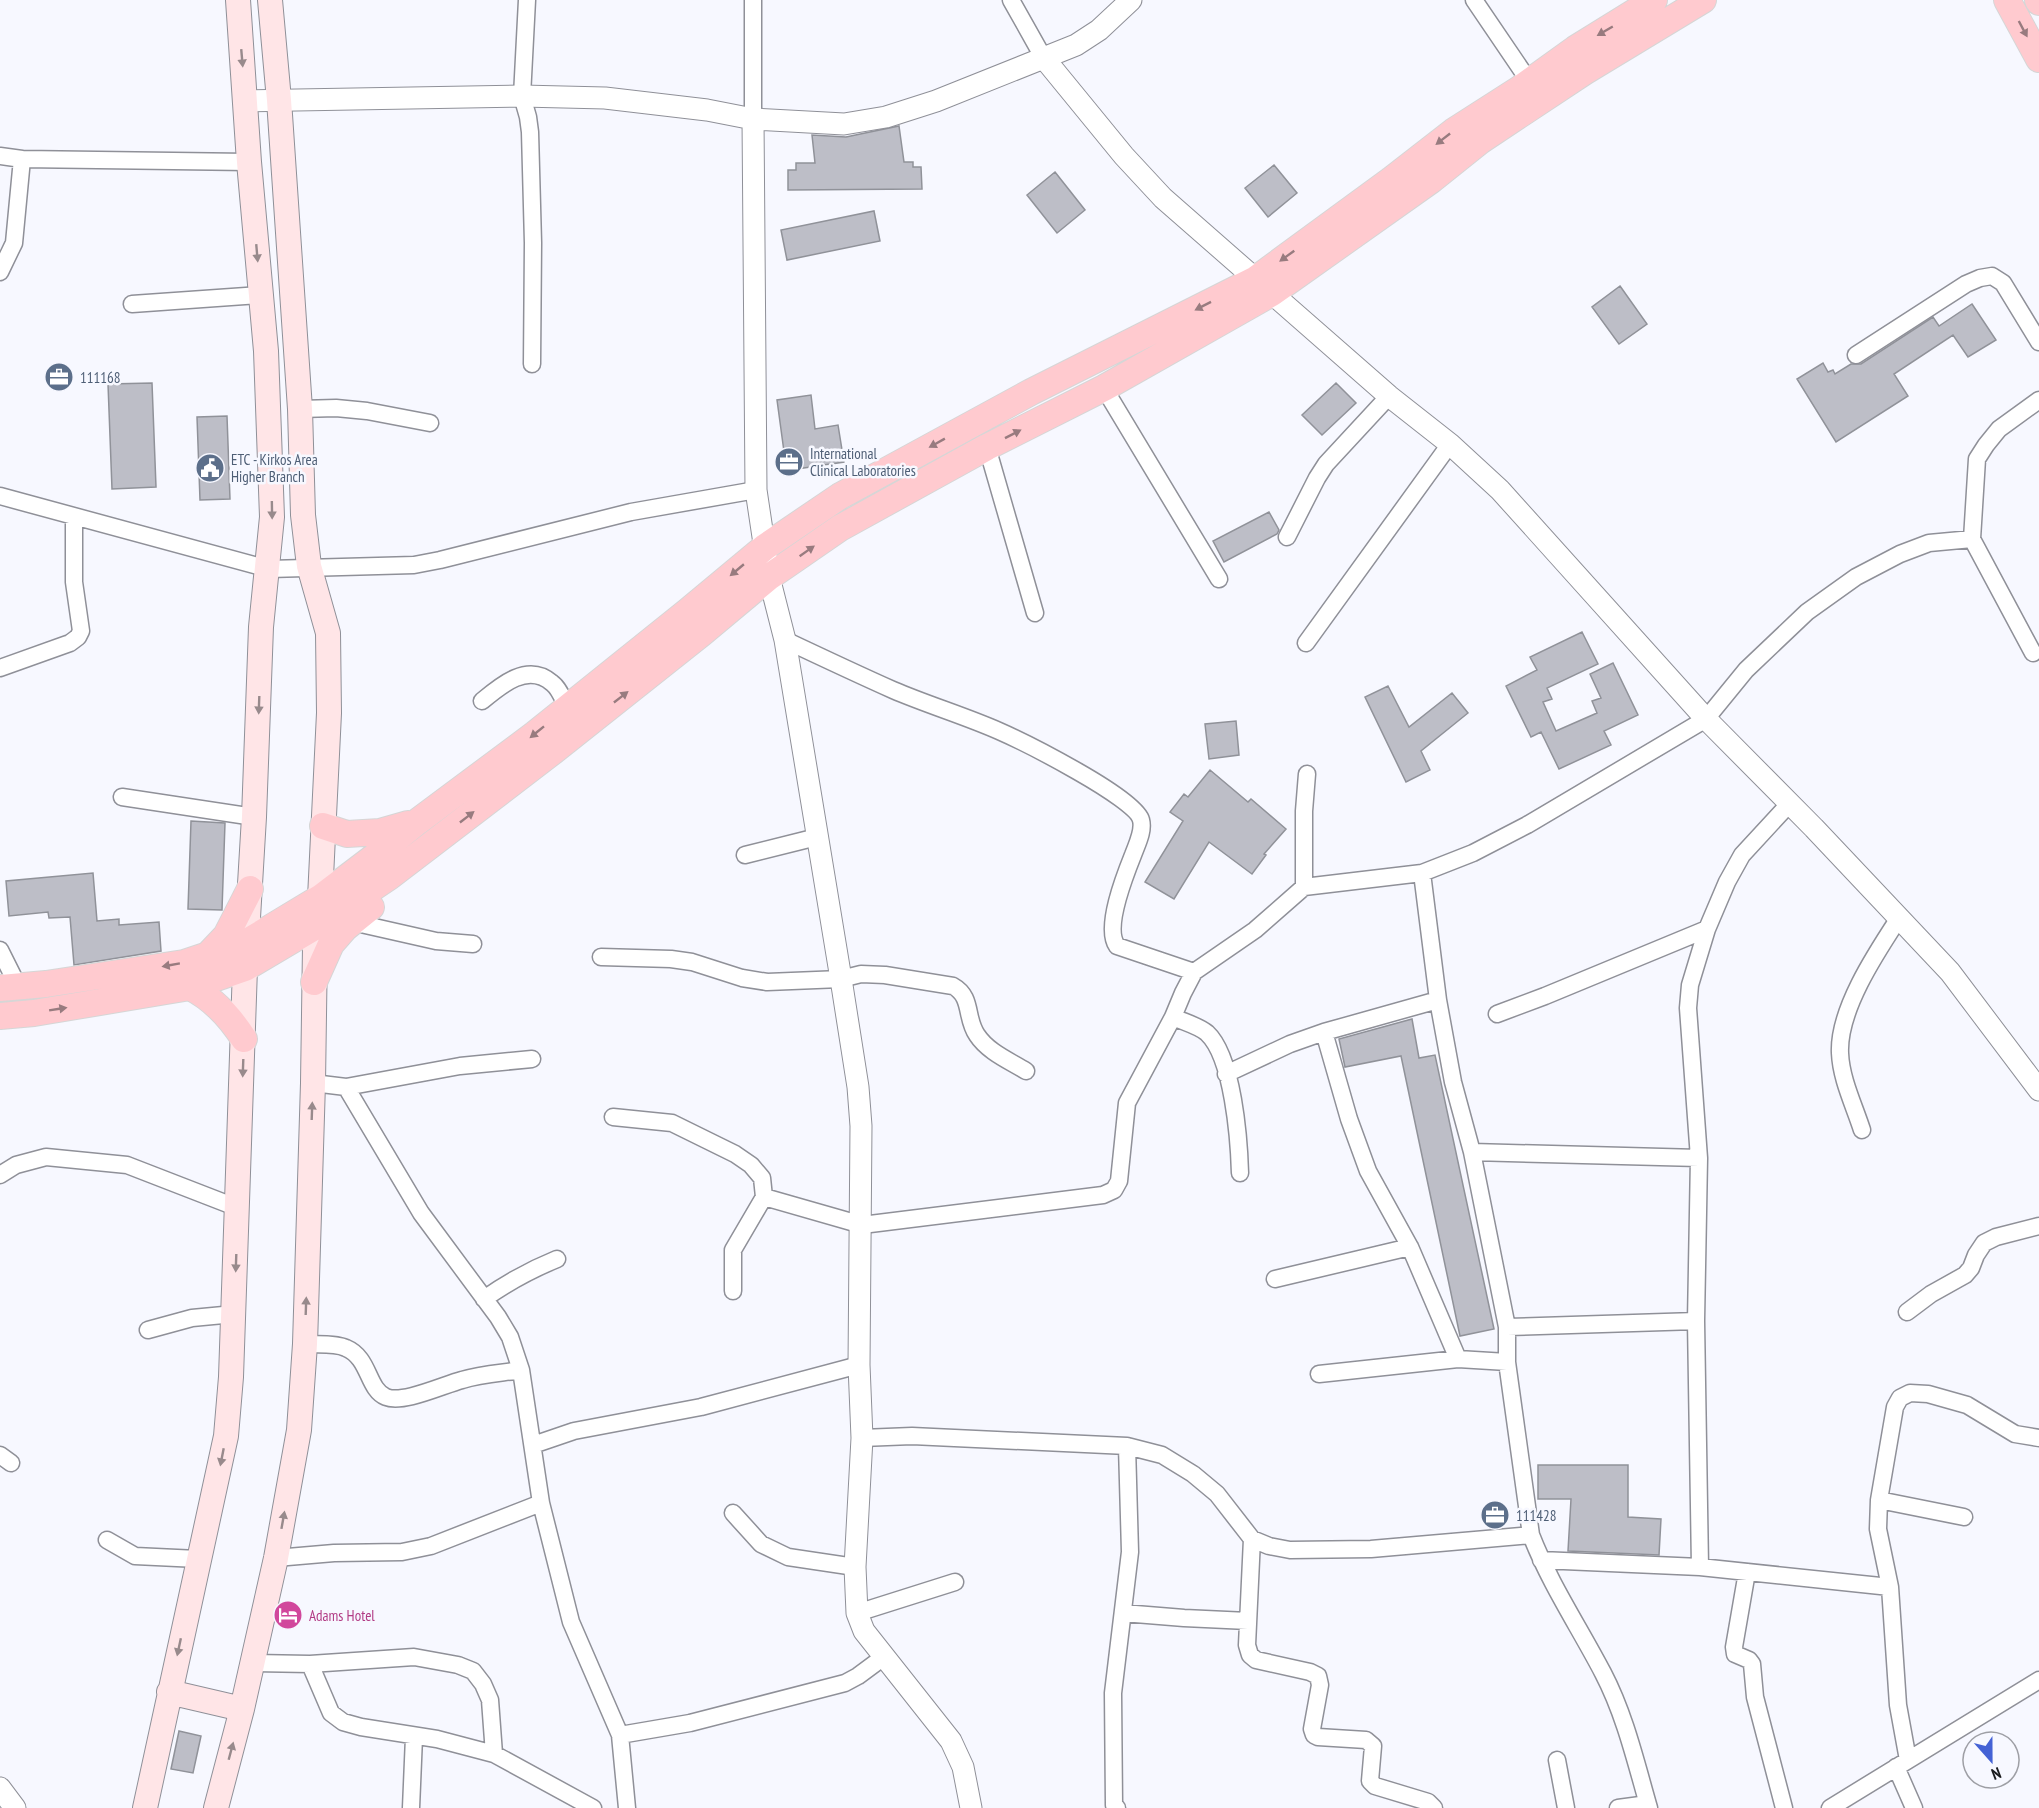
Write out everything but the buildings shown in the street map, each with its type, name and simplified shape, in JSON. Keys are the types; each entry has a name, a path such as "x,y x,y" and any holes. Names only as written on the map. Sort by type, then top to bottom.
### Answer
{"main road":[{"path":"146,1808 169,1692 226,1436 234,1314 245,968 254,817 261,627 272,517 266,351 249,162 238,0"},
{"path":"216,1808 242,1709 276,1558 299,1430 305,1344 316,926 320,898 329,713 328,633 309,567 303,515 300,409 270,0"},
{"path":"0,1016 34,1013 190,987 245,968 316,926 389,877 434,843 702,633 769,577 840,528 987,447 1104,388 1430,181 1480,141 1584,72 1703,0"},
{"path":"2007,0 2039,59"},
{"path":"9,987 120,974 204,958 247,942 320,898 535,734 765,547 840,496 974,423 1264,286 1391,180 1454,131 1650,1"},
{"path":"323,826 347,834 358,834 380,832 417,822"},
{"path":"314,982 331,945 352,922 413,873 425,859 434,843"},
{"path":"204,958 226,936 250,889"},
{"path":"190,987 215,1003 228,1016 244,1039"},
{"path":"169,1692 242,1709"}],"street":[{"path":"527,0 522,96 530,132 532,364"},
{"path":"753,0 756,490 769,577 785,640 841,979 860,1116 862,1225 859,1365 862,1438 855,1567 857,1613 864,1631 951,1741 963,1767 971,1808"},
{"path":"1011,0 1043,57 1124,156 1155,190 1389,396 1450,444 1500,490 1563,563 1706,719 1790,803 1950,972 2039,1090"},
{"path":"246,101 522,96 605,98 707,110 753,119 844,124 886,117 936,101 1076,45 1131,0"},
{"path":"1474,0 1529,81"},
{"path":"0,156 22,159 249,162"},
{"path":"0,272 14,243 22,159"},
{"path":"1856,355 1966,284 1992,276 2002,282 2039,342"},
{"path":"132,304 261,295"},
{"path":"1104,388 1219,579"},
{"path":"1287,537 1326,464 1389,396"},
{"path":"2033,653 1972,539 1977,459 1999,429 2039,400"},
{"path":"300,409 336,408 367,411 429,423"},
{"path":"1306,643 1450,444"},
{"path":"987,447 1035,613"},
{"path":"0,496 268,569 414,565 631,512 756,490"},
{"path":"0,668 70,643 78,637 81,631 74,582 74,517"},
{"path":"764,1197 862,1225 1103,1195 1114,1190 1119,1180 1127,1103 1194,972 1255,930 1304,887 1422,873 1473,853 1527,825 1706,719 1746,670 1807,612 1856,578 1900,554 1929,543 1972,539"},
{"path":"785,640 894,690 1000,731 1102,786 1133,807 1141,818 1142,831 1122,885 1112,940 1117,946 1194,972"},
{"path":"482,701 514,677 528,674 543,677 554,684 567,707"},
{"path":"1304,887 1304,811 1307,774"},
{"path":"122,797 254,817"},
{"path":"1700,1567 1696,1322 1700,1158 1688,1008 1690,984 1707,929 1742,855 1790,803"},
{"path":"745,855 817,837"},
{"path":"1422,873 1438,1000 1453,1082 1472,1152 1507,1327 1507,1362 1532,1535 1541,1560 1604,1675 1631,1744 1649,1806 1618,1808"},
{"path":"1862,1130 1842,1071 1840,1053 1842,1034 1850,1008 1871,959 1899,918"},
{"path":"352,922 436,941 473,944"},
{"path":"1497,1014 1707,929"},
{"path":"0,950 9,987"},
{"path":"601,957 671,959 692,962 742,978 766,982 841,979 861,974 885,975 953,986 961,991 966,999 972,1026 978,1037 998,1055 1026,1071"},
{"path":"1226,1074 1290,1044 1324,1032 1438,1000"},
{"path":"1173,1017 1205,1031 1214,1041 1222,1057 1238,1131 1240,1173"},
{"path":"1324,1032 1349,1119 1368,1171 1410,1247 1458,1359"},
{"path":"313,1083 346,1087 460,1066 532,1059"},
{"path":"346,1087 421,1213 498,1317 510,1337 521,1370 541,1503 571,1622 620,1735 627,1808"},
{"path":"613,1117 672,1123 735,1154 751,1165 762,1178 764,1197 734,1250 733,1291"},
{"path":"1472,1152 1700,1158"},
{"path":"0,1175 16,1165 46,1157 127,1165 238,1208"},
{"path":"1907,1312 1931,1294 1965,1275 1984,1243 1996,1237 2039,1226"},
{"path":"1275,1279 1410,1247"},
{"path":"484,1299 530,1270 557,1259"},
{"path":"148,1330 192,1318 234,1314"},
{"path":"1507,1327 1696,1322"},
{"path":"305,1344 344,1347 357,1353 375,1386 383,1396 393,1399 463,1379 521,1370"},
{"path":"1319,1374 1458,1359 1507,1362"},
{"path":"533,1445 574,1431 701,1407 859,1365"},
{"path":"1914,1808 1902,1764 1890,1587 1878,1529 1879,1500 1895,1407 1900,1398 1910,1393 1928,1394 1967,1406 2015,1434 2039,1438"},
{"path":"862,1438 912,1436 1127,1446 1162,1455 1193,1474 1217,1494 1252,1539 1269,1546 1290,1550 1371,1549 1532,1535"},
{"path":"1114,1807 1113,1694 1130,1552 1127,1446"},
{"path":"1879,1500 1964,1517"},
{"path":"276,1558 334,1553 402,1552 431,1546 541,1503"},
{"path":"734,1513 761,1544 788,1557 855,1567"},
{"path":"1252,1539 1247,1645 1250,1655 1256,1660 1310,1672 1318,1676 1320,1685 1312,1729 1314,1735 1366,1740 1373,1746 1370,1781 1375,1786 1428,1802 1434,1808"},
{"path":"106,1540 135,1556 198,1559"},
{"path":"1541,1560 1700,1567 1890,1587"},
{"path":"1747,1572 1734,1647 1735,1654 1749,1660 1752,1664 1755,1697 1784,1808"},
{"path":"857,1613 955,1582"},
{"path":"1123,1613 1248,1621"},
{"path":"620,1735 690,1723 844,1683 858,1676 885,1656"},
{"path":"252,1662 310,1664 414,1657 458,1665 473,1671 483,1684 490,1700 494,1754"},
{"path":"310,1664 332,1713 343,1722 414,1737 437,1739 494,1754 593,1808"},
{"path":"1830,1808 2039,1680"},
{"path":"411,1808 414,1737"},
{"path":"1557,1760 1566,1808"},
{"path":"0,1788 15,1808"}],"place":[{"name":"111168","path":"59,377"},
{"name":"International Clinical Laboratories","path":"789,462"},
{"name":"ETC - Kirkos Area Higher Branch","path":"210,468"},
{"name":"111428","path":"1495,1515"},
{"name":"Adams Hotel","path":"288,1615"}]}
